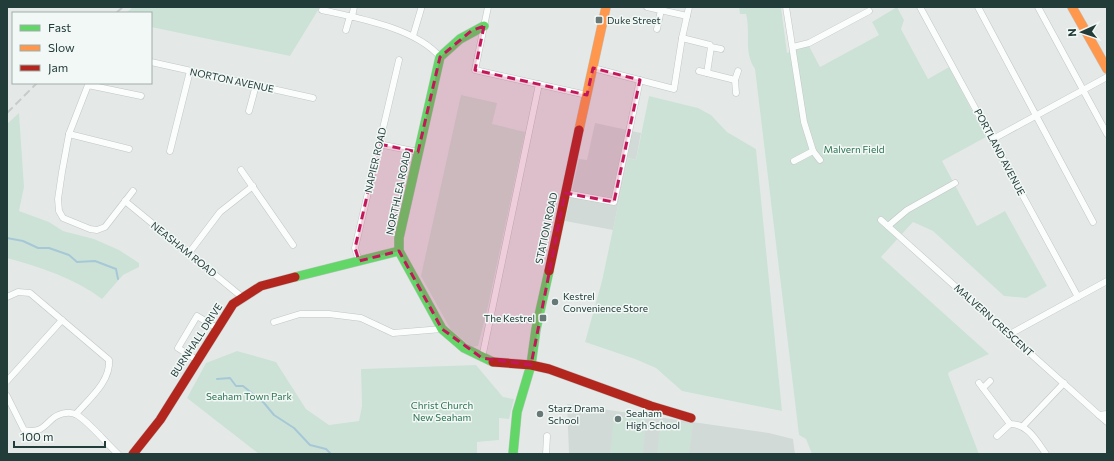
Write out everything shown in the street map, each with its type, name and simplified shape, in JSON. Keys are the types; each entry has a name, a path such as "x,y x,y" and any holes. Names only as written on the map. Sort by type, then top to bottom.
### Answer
{"street":[{"path":"346,30 354,7"},
{"path":"488,7 475,70 587,95"},
{"name":"STATION ROAD","path":"513,454 517,412 531,365 536,329 606,7"},
{"path":"647,7 687,16"},
{"path":"593,68 674,89 682,38 689,7"},
{"path":"786,7 804,122 813,151 820,160"},
{"name":"PORTLAND AVENUE","path":"920,7 1078,297"},
{"path":"978,7 1093,222"},
{"path":"1038,7 1107,134"},
{"path":"1072,7 1107,69"},
{"path":"413,36 421,9"},
{"path":"322,10 351,16 413,36 433,49 440,57 452,45 471,31 484,26"},
{"path":"657,29 661,10"},
{"path":"793,47 810,43 869,11"},
{"path":"682,38 707,43 711,47 721,49"},
{"path":"707,73 711,47"},
{"name":"NORTHLEA ROAD","path":"399,251 399,238 440,57"},
{"name":"NAPIER ROAD","path":"359,261 355,248 399,60"},
{"name":"NORTON AVENUE","path":"152,62 313,98"},
{"path":"170,151 190,71"},
{"path":"699,71 735,80"},
{"path":"736,93 735,80 738,71"},
{"path":"993,139 1082,89 1107,77"},
{"path":"565,193 614,202 640,80"},
{"path":"133,190 105,227 97,230 90,229 64,218 59,211 58,200 69,134 88,84 141,96"},
{"path":"482,358 539,84"},
{"path":"249,111 256,85"},
{"path":"69,134 129,149"},
{"path":"379,144 418,152"},
{"path":"794,161 813,151"},
{"path":"241,170 293,245"},
{"path":"888,226 907,210 955,183"},
{"path":"189,253 220,212 253,186"},
{"name":"NEASHAM ROAD","path":"125,201 242,296"},
{"name":"MALVERN CRESCENT","path":"881,220 1107,422"},
{"path":"399,251 442,329 464,348 492,362 531,365 549,369 650,406 691,418"},
{"name":"BURNHALL DRIVE","path":"133,454 160,420 217,328 233,304 242,296 261,286 399,251"},
{"path":"1010,334 1107,281"},
{"path":"7,297 18,292 30,293 109,360 110,368 107,377 76,414"},
{"path":"274,322 300,314 329,314 360,318 393,333 442,329"},
{"path":"197,360 178,348 197,316 217,328"},
{"path":"7,380 62,320"},
{"path":"990,381 981,385 1010,424"},
{"path":"1023,426 1064,383"},
{"path":"7,396 24,430 33,432 41,430 54,417 64,412 76,414 118,454"},
{"path":"1099,415 1107,414"},
{"path":"997,436 1010,424 1018,424 1023,426 1046,454"},
{"path":"546,454 547,436"}],"highlighted area":[{"path":"484,26 475,70 587,95 593,68 640,80 614,202 565,193 531,365 482,358 442,329 399,251 359,261 355,248 379,144 418,152 440,57 471,31"}],"shaded area":[{"path":"595,123 641,133 636,160 628,158 613,230 565,221 579,159 587,160"},
{"name":"Seaham High School","path":"567,404 769,433 793,439 795,454 569,454"}],"green space":[{"path":"133,7 320,7 290,56 152,27 152,12 127,12"},
{"name":"Malvern Field","path":"739,7 781,7 787,53 809,46 820,67 879,35 872,22 897,7 904,20 901,29 928,79 949,67 986,137 942,161 977,226 1005,211 1047,286 1026,298 1004,296 933,231 913,222 881,257 989,354 949,372 948,374 979,454 812,454 806,439 799,435 755,69 749,56 746,14 740,14"},
{"path":"461,95 497,103 492,124 525,132 488,306 478,346 472,347 451,330 421,276"},
{"path":"649,96 698,108 711,115 727,132 756,149 782,411 682,391 656,368 635,359 585,342 602,281 628,158 636,160"},
{"path":"19,113 24,187 19,211 49,222 63,231 94,239 119,250 139,263 139,267 123,275 102,299 68,279 32,265 7,258 7,124"},
{"path":"237,351 276,362 306,409 329,425 359,421 362,406 361,369 476,365 503,397 514,399 509,419 499,418 499,440 477,442 477,454 259,454 187,398 206,363"},
{"path":"614,416 646,419 643,454 610,454"},
{"path":"661,421 693,424 689,454 657,454"}],"waterway":[{"path":"7,238 23,241 38,248 49,248 69,255 77,262 95,261 116,269 118,279"},
{"path":"217,379 230,378 236,386 243,386 264,403 274,415 294,428 310,445 326,449 331,454"}],"railway":[{"path":"117,12 123,7"},
{"path":"7,113 36,84"}],"traffic: fast":[{"path":"484,26 460,39 440,57 399,238 399,251 442,329 464,348 493,362"},
{"path":"295,277 399,251"},
{"path":"513,454 517,412 531,365 536,329 549,271"}],"traffic: slow":[{"path":"579,130 606,7"},
{"path":"1072,7 1107,69"}],"traffic: jam":[{"path":"549,271 579,130"},
{"path":"133,454 160,420 233,304 261,286 295,277"},
{"path":"493,362 531,365 549,369 651,406 691,418"}],"place":[{"name":"Duke Street","path":"599,20"},
{"name":"Kestrel Convenience Store","path":"555,302"},
{"name":"The Kestrel","path":"543,318"},
{"name":"Starz Drama School","path":"540,414"},
{"name":"Seaham High School","path":"618,419"}],"park label":[{"name":"Seaham Town Park","path":"249,396"},
{"name":"Christ Church New Seaham","path":"442,410"}]}
